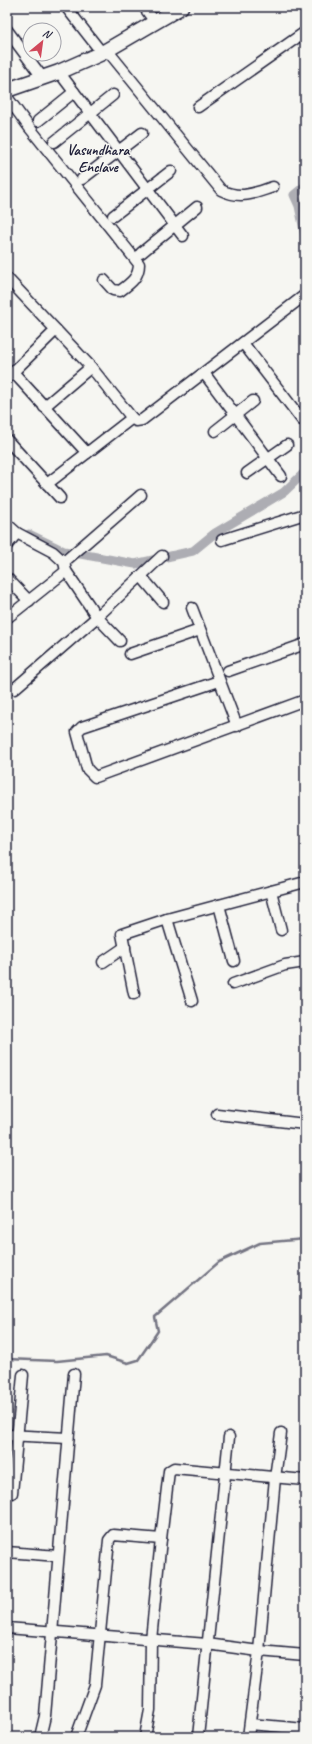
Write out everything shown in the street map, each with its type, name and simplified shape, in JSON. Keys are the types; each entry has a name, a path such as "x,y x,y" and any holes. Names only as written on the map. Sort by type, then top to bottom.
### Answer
{"street":[{"path":"66,7 221,190 229,194 244,196 273,187"},
{"path":"144,7 155,22"},
{"path":"7,90 59,72 105,52 182,7"},
{"path":"7,30 42,77"},
{"path":"198,107 305,32"},
{"path":"59,72 183,236"},
{"path":"38,121 74,92"},
{"path":"54,142 114,95"},
{"path":"7,97 33,133 139,264 139,272 130,283 120,291 113,290 104,280"},
{"path":"82,179 142,133"},
{"path":"113,216 171,171"},
{"path":"141,253 197,207"},
{"path":"7,278 91,367 136,421 142,420 305,295"},
{"path":"56,330 10,375 44,407 87,453"},
{"path":"243,343 302,420"},
{"path":"44,407 91,367"},
{"path":"204,373 281,476"},
{"path":"215,431 253,402"},
{"path":"47,484 132,418"},
{"path":"7,440 60,498"},
{"path":"248,473 287,445"},
{"path":"7,618 29,601 141,495"},
{"path":"222,540 305,514"},
{"path":"7,524 17,533 52,552 65,566 96,617 120,640"},
{"path":"7,545 17,533"},
{"path":"14,689 96,617 162,556"},
{"path":"141,576 163,602"},
{"path":"7,578 29,601"},
{"path":"192,608 237,726"},
{"path":"130,654 200,630"},
{"path":"228,671 305,644"},
{"path":"219,681 82,727 77,732 87,769 95,777 305,700"},
{"path":"134,994 122,934 167,919 305,882"},
{"path":"271,891 281,930"},
{"path":"219,905 234,961"},
{"path":"167,919 192,1001"},
{"path":"103,962 125,947"},
{"path":"233,984 285,965 305,962"},
{"path":"217,1114 305,1124"},
{"path":"40,1737 45,1716 74,1374"},
{"path":"12,1492 23,1375"},
{"path":"248,1737 259,1651 274,1478 281,1433"},
{"path":"7,1435 68,1438"},
{"path":"198,1737 229,1437"},
{"path":"145,1737 150,1710 151,1640 169,1471 174,1468 225,1474 305,1480"},
{"path":"76,1737 95,1685 109,1540 113,1535 122,1534 161,1539"},
{"path":"7,1552 58,1556"},
{"path":"7,1628 207,1644 305,1655"},
{"path":"250,1724 305,1731 303,1737"}],"waterway":[{"path":"305,186 294,195 299,206 305,235"},
{"path":"29,534 64,551 135,564 193,551 215,533 284,492 305,472"},
{"path":"7,1359 57,1361 106,1356 128,1363 138,1360 158,1331 155,1317 219,1262 260,1243 305,1239"}],"district":[{"name":"Vasundhara Enclave","path":"98,158"}]}
